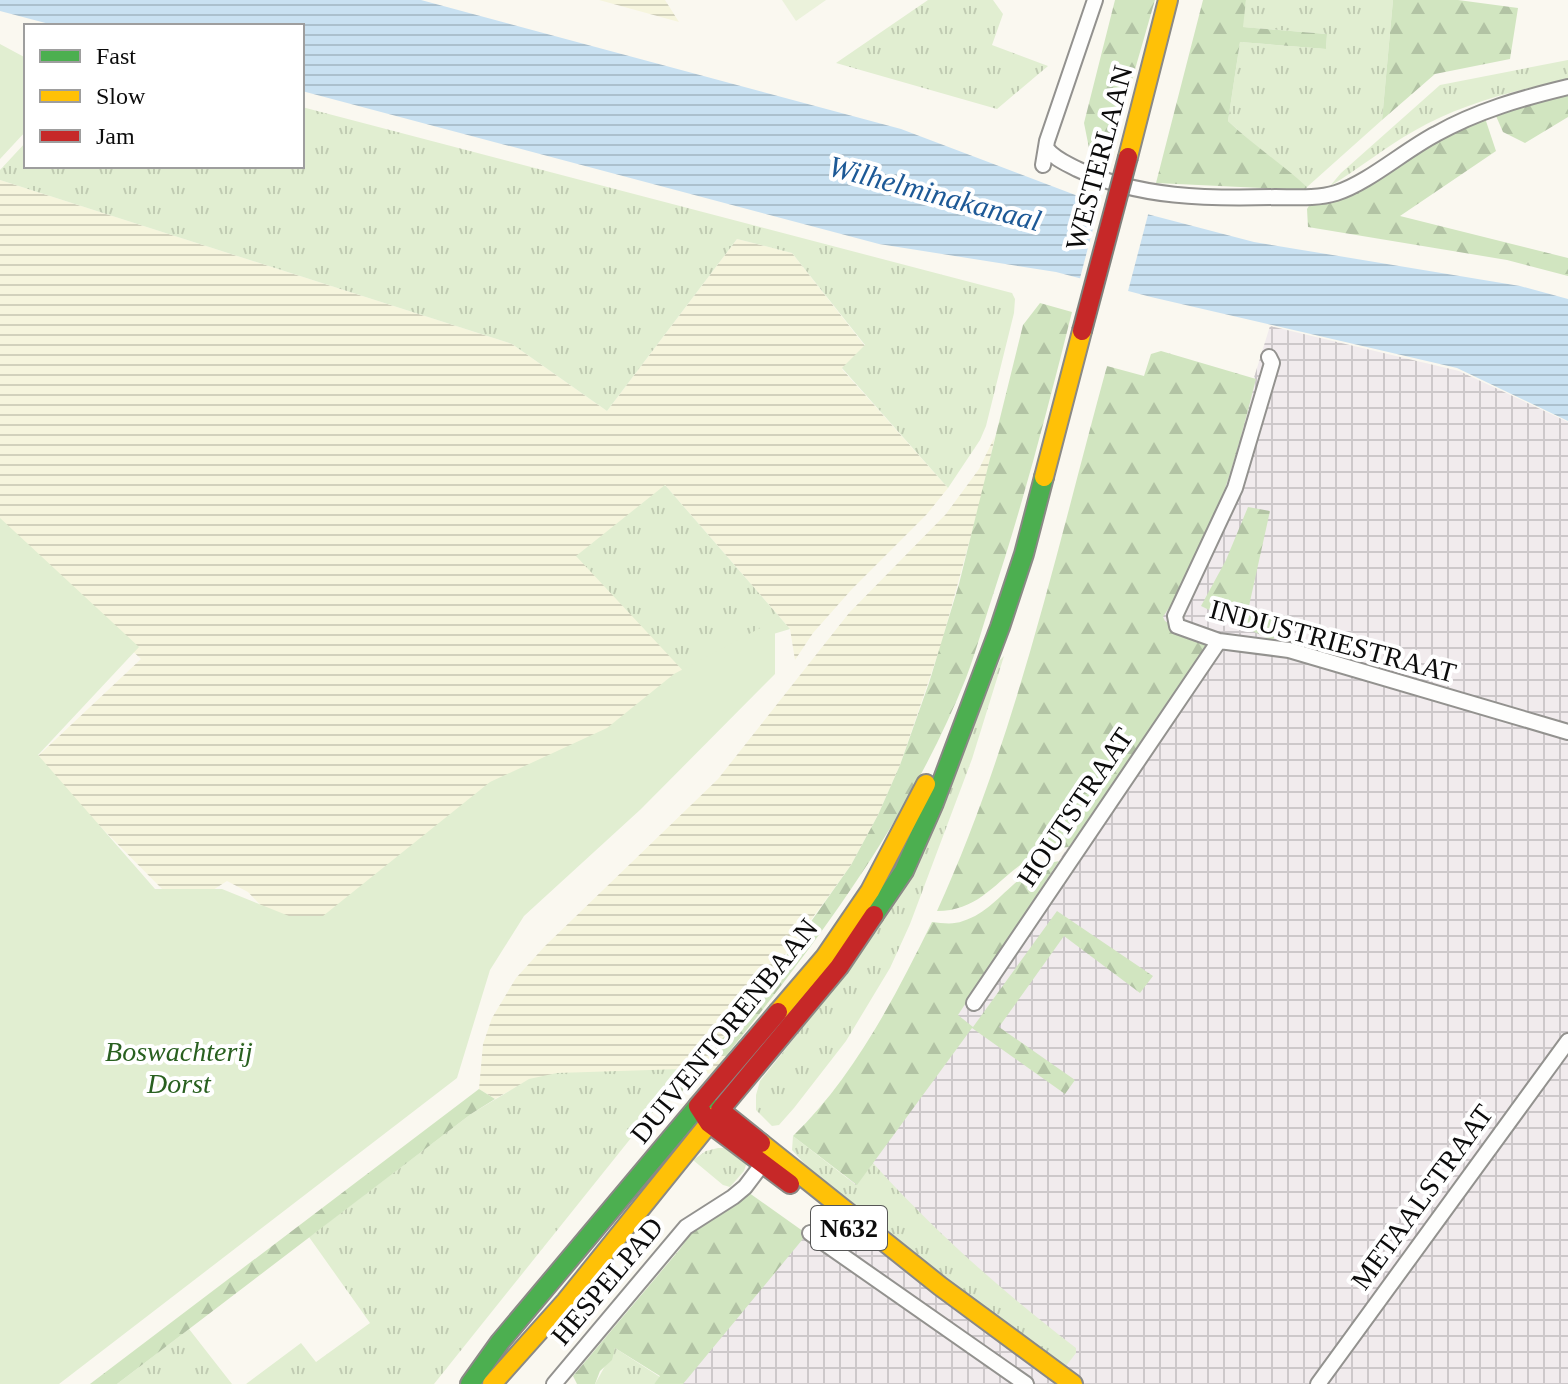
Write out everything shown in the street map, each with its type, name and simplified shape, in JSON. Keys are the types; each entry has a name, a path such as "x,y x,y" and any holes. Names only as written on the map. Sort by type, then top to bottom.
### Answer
{"main road":[{"name":"WESTERLAAN","path":"1082,331 1168,0"},
{"name":"DUIVENTORENBAAN","path":"492,1384 566,1301 839,967 904,871 934,803 1000,627 1024,554 1082,331"},
{"name":"DUIVENTORENBAAN","path":"470,1384 500,1342 825,957 870,891 914,810 966,695 977,684"},
{"name":"N632","path":"698,1106 1073,1384"}],"street":[{"path":"1043,165 1047,141 1095,0"},
{"path":"1047,149 1054,157 1094,177 1163,194 1225,198 1307,197 1335,193 1352,185 1434,134 1472,115 1568,87"},
{"name":"INDUSTRIESTRAAT","path":"1269,357 1272,363 1235,488 1175,616 1177,626 1219,641 1289,650 1568,732"},
{"name":"HOUTSTRAAT","path":"974,1003 1219,641"},
{"name":"METAALSTRAAT","path":"1318,1384 1568,1041"},
{"name":"HESPELPAD","path":"554,1384 686,1227 745,1187 767,1157"},
{"path":"810,1233 1026,1384"}],"shaded area":[{"path":"1270,326 1459,371 1568,422 1568,1384 674,1384 849,1178 1199,649 1148,620 1243,413"}],"green space":[{"path":"599,0 665,0 679,22"},
{"path":"782,0 826,0 796,21"},
{"path":"928,0 993,0 1003,14 992,45 1048,66 997,109 836,63"},
{"path":"1115,0 1155,0 1106,170 1089,148 1084,123"},
{"path":"1203,0 1246,0 1243,27 1327,34 1326,49 1240,42 1228,121 1307,187 1305,190 1156,183"},
{"path":"1246,0 1393,0 1382,120 1307,187 1228,121 1240,42 1326,49 1327,34 1242,27"},
{"path":"1393,0 1458,0 1518,8 1510,59 1435,74 1382,120"},
{"path":"0,44 24,57 24,133 0,159"},
{"path":"1568,60 1568,80 1508,93 1432,121 1330,186 1440,85"},
{"path":"1568,94 1568,117 1525,143 1503,132 1496,116 1498,113"},
{"path":"304,108 1012,293 1014,313 986,426 948,488 842,368 865,345 792,253 737,239 607,411 512,344 0,180 0,170 24,144 24,168 304,168"},
{"path":"1485,118 1496,151 1400,216 1568,258 1568,276 1507,260 1308,227 1307,209 1312,201"},
{"path":"0,180 512,344 607,411 737,239 792,253 865,346 842,369 948,488 927,514 852,589 813,633 795,660 790,629 665,485 687,675 335,917 281,927 248,892 227,881 199,899 165,892 82,808 38,756 141,659 0,526"},
{"path":"1040,303 1072,312 1035,456 1003,563 970,668 943,730 890,829 795,968 726,1056 712,1052 851,865 900,765 959,584 1023,325"},
{"path":"1161,351 1256,379 1231,472 1209,532 1163,617 1208,645 1069,847 1031,858 974,901 937,911 965,845 1012,711 1107,366 1144,376 1151,354"},
{"path":"995,436 941,645 900,765 878,815 851,865 713,1051 726,1056 712,1074 682,1069 509,1091 495,1099 479,1089 483,1044 492,1018 516,978 545,946 718,779 849,613 946,514 979,469"},
{"path":"665,485 790,629 770,635 687,675 576,556"},
{"path":"1248,507 1270,511 1249,606 1280,617 1273,641 1201,606 1226,560"},
{"name":"Boswachterij Dorst","path":"0,518 139,647 38,755 155,889 222,889 289,916 323,916 490,782 607,728 674,674 775,620 775,674 641,809 524,916 490,970 457,1078 59,1384 0,1384"},
{"path":"1004,656 972,759 910,924 890,968 846,1041 794,1108 779,1125 772,1126 756,1110 760,1081 856,961 966,745"},
{"path":"1059,861 958,1015 973,1027 1057,911 1153,976 1140,993 1064,936 999,1027 1075,1080 1065,1094 972,1028 857,1185 793,1136 835,1088 872,1035 932,922 955,923 976,916 1029,873"},
{"path":"682,1069 694,1073 680,1095 653,1112 643,1123 434,1384 246,1384 301,1343 316,1362 370,1323 309,1237 471,1114 529,1079 557,1073"},
{"path":"479,1089 495,1099 471,1114 117,1384 90,1384"},
{"path":"793,1136 856,1185 873,1163 970,1260 1076,1348 1076,1353 1066,1366 944,1281 823,1184 792,1150"},
{"path":"730,1148 747,1162 744,1171 730,1187 723,1185 693,1160 706,1151"},
{"path":"745,1190 807,1234 683,1384 654,1384 660,1376 615,1348 612,1360 600,1371 595,1384 577,1384 573,1376 680,1249 697,1224"},
{"path":"189,1329 232,1384 117,1384"},
{"path":"615,1348 660,1377 654,1384 595,1384"}],"water":[{"name":"Wilhelminakanaal","path":"0,0 421,0 901,129 1078,196 1254,242 1520,286 1568,299 1568,421 1457,368 1056,272 879,244 304,92 304,24 49,24 0,11"}],"pier":[{"path":"1101,198 1149,211 1127,295 1079,282"}],"traffic: fast":[{"path":"874,915 904,871 934,803 1000,627 1024,554 1044,477"},
{"path":"470,1384 500,1342 698,1106 720,1110 715,1116"}],"traffic: slow":[{"path":"1128,157 1168,0"},
{"path":"1044,477 1082,331"},
{"path":"778,1012 825,957 870,891 926,784"},
{"path":"492,1384 566,1301 715,1116"},
{"path":"761,1143 940,1286 1073,1384"}],"traffic: jam":[{"path":"1082,331 1128,157"},
{"path":"761,1143 720,1110 839,967 874,915"},
{"path":"778,1012 698,1106 709,1123 790,1184"}]}
